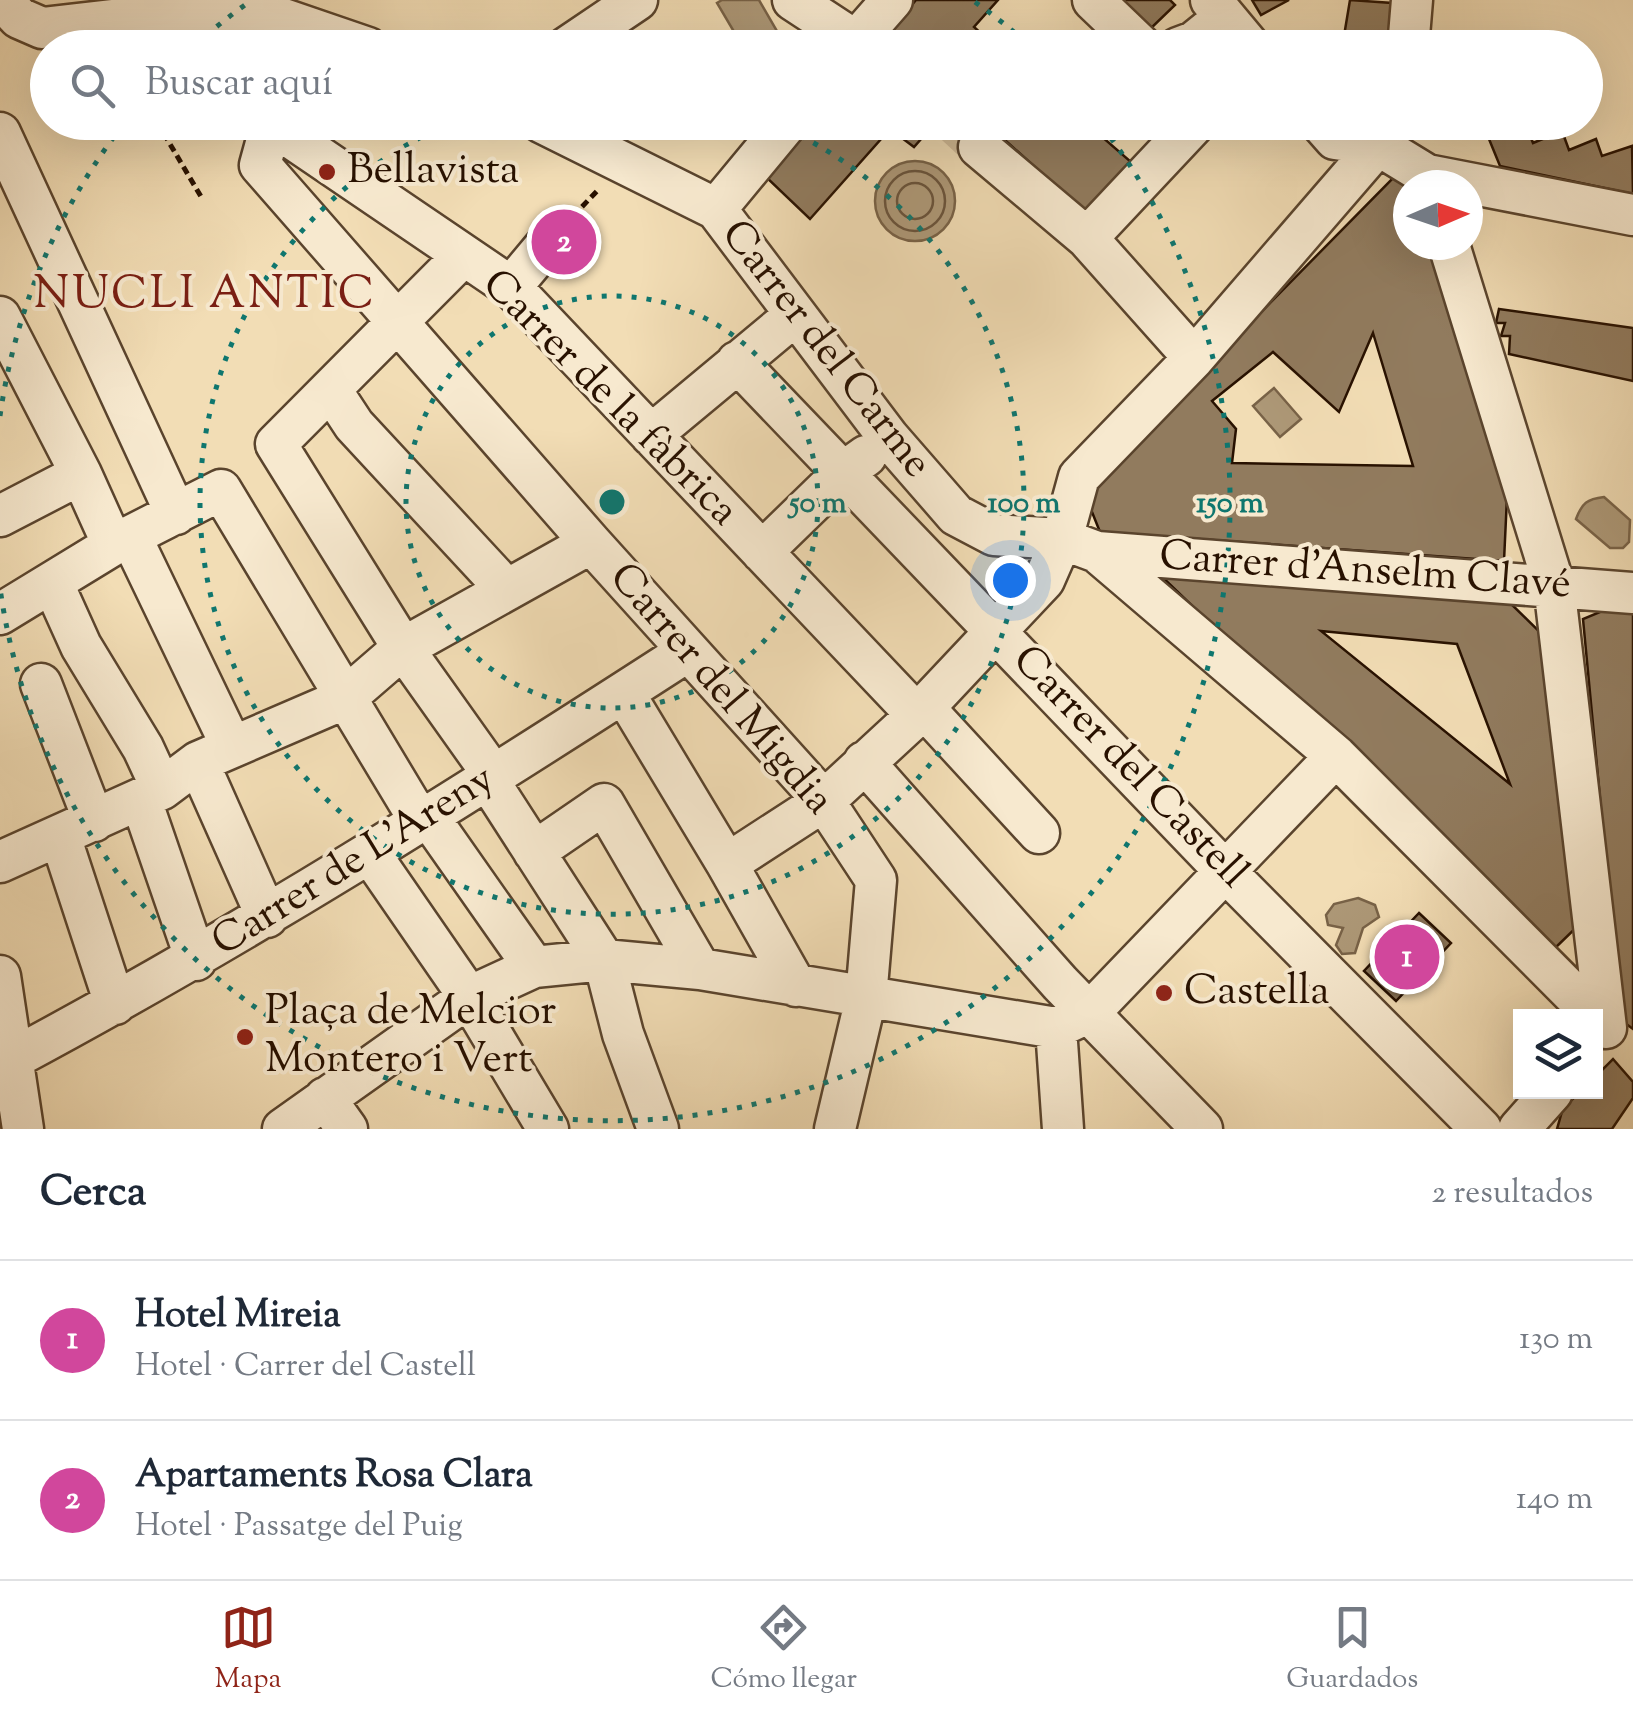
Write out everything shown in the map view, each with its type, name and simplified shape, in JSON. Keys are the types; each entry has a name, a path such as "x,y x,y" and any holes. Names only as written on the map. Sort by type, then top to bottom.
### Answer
{"street":[{"path":"593,30 637,0"},
{"path":"794,0 836,30"},
{"path":"867,30 892,0"},
{"path":"1093,0 1124,30"},
{"path":"1410,30 1412,0"},
{"path":"16,19 132,21 198,5 268,5 326,30"},
{"path":"0,133 176,514"},
{"name":"Carrer del Migdia","path":"265,140 260,165 591,543 824,801 876,880 866,998 836,1129"},
{"name":"Carrer de la fàbrica","path":"293,140 510,288 762,552 1039,833"},
{"name":"Carrer del Carme","path":"577,140 716,209 889,438 956,515 994,535"},
{"path":"716,209 773,140"},
{"path":"1087,238 1179,140"},
{"path":"728,864 824,801 920,711 1080,545 1079,477 1194,358 1377,140"},
{"path":"1388,140 1419,170"},
{"path":"979,146 1087,238 1194,358"},
{"path":"1483,189 1633,215"},
{"path":"510,288 552,238"},
{"path":"463,256 276,444 604,960 623,1034 658,1129"},
{"path":"1454,260 1554,585 1605,1031"},
{"path":"651,435 794,316"},
{"path":"0,317 82,474 122,541 215,754 267,917"},
{"name":"Carrer del Castell","path":"738,362 1224,870 1481,1129"},
{"path":"331,390 354,425 507,590"},
{"path":"762,552 845,471 889,438"},
{"path":"0,516 82,474"},
{"path":"0,614 122,541 221,490 344,699 424,819 534,968"},
{"name":"Carrer d'Anselm Clavé","path":"994,535 1633,593"},
{"path":"0,862 152,794 215,754 344,699 403,648 591,543"},
{"path":"1080,545 1336,756 1605,1031"},
{"path":"53,584 80,646 143,748 196,960"},
{"name":"Carrer de L'Areny","path":"12,1059 196,960 371,855 688,651"},
{"path":"41,684 115,1004"},
{"path":"624,693 728,864 796,986"},
{"path":"1068,1016 1224,870 1336,756"},
{"path":"864,762 1060,983 1068,1016 1059,1071 1064,1129"},
{"path":"534,852 604,804 700,969"},
{"path":"371,855 470,997 548,1129"},
{"path":"283,1129 336,1114 470,997 534,968 604,960 700,969 866,998 1068,1016 1126,1052 1202,1129"},
{"path":"0,976 2,1020 12,1059 14,1114"},
{"path":"1519,1129 1546,1099"}],"path":[{"path":"168,140 203,200"},
{"path":"552,238 623,164"}],"water":[{"path":"759,0 776,30 733,30 717,3"},
{"path":"907,161 923,161 944,172 955,201 944,230 923,241 907,241 893,235 881,223 875,209 875,193 881,179 893,167"},
{"path":"1274,388 1301,419 1280,437 1253,406"},
{"path":"1604,497 1630,520 1629,542 1623,548 1610,548 1576,519 1586,503"},
{"path":"1358,898 1375,905 1379,917 1363,928 1355,953 1342,954 1336,945 1343,928 1328,925 1326,915 1334,904"}],"building":[{"path":"916,0 998,0 974,27 977,30 891,30"},
{"path":"1113,0 1170,0 1175,5 1149,30 1143,30"},
{"path":"1252,0 1289,0 1261,15"},
{"path":"1350,0 1392,3 1390,30 1345,30"},
{"path":"797,140 880,140 810,219 766,177"},
{"path":"1005,140 1106,140 1146,175 1099,225"},
{"path":"1489,140 1565,140 1569,150 1596,140 1602,156 1632,146 1633,194 1500,166"},
{"path":"1393,178 1393,260 1434,260 1507,497 1504,561 1100,532 1084,492","holes":["1373,333 1413,466 1232,463 1236,429 1212,401 1273,352 1339,412"]},
{"path":"1499,309 1633,328 1633,381 1509,354 1510,336 1501,336 1505,323 1496,323"},
{"path":"1159,574 1503,596 1550,642 1584,920 1552,951","holes":["1321,631 1457,644 1510,784"]},
{"path":"1619,604 1633,606 1633,1029 1621,1020 1583,619"},
{"path":"1419,913 1451,943 1396,1001 1364,971"},
{"path":"1613,1059 1633,1082 1633,1098 1612,1129 1557,1129 1563,1108 1573,1099 1603,1099 1603,1069"}],"tunnel":[{"path":"971,140 979,147"}],"place":[{"name":"Bellavista","path":"327,172"},
{"name":"Apartaments Rosa Clara","path":"564,242"},
{"name":"Hotel Mireia","path":"1407,957"},
{"name":"Castella","path":"1164,993"},
{"name":"Plaça de Melcior Montero i Vert","path":"245,1037"}],"district":[{"name":"NUCLI ANTIC","path":"205,296"}]}
